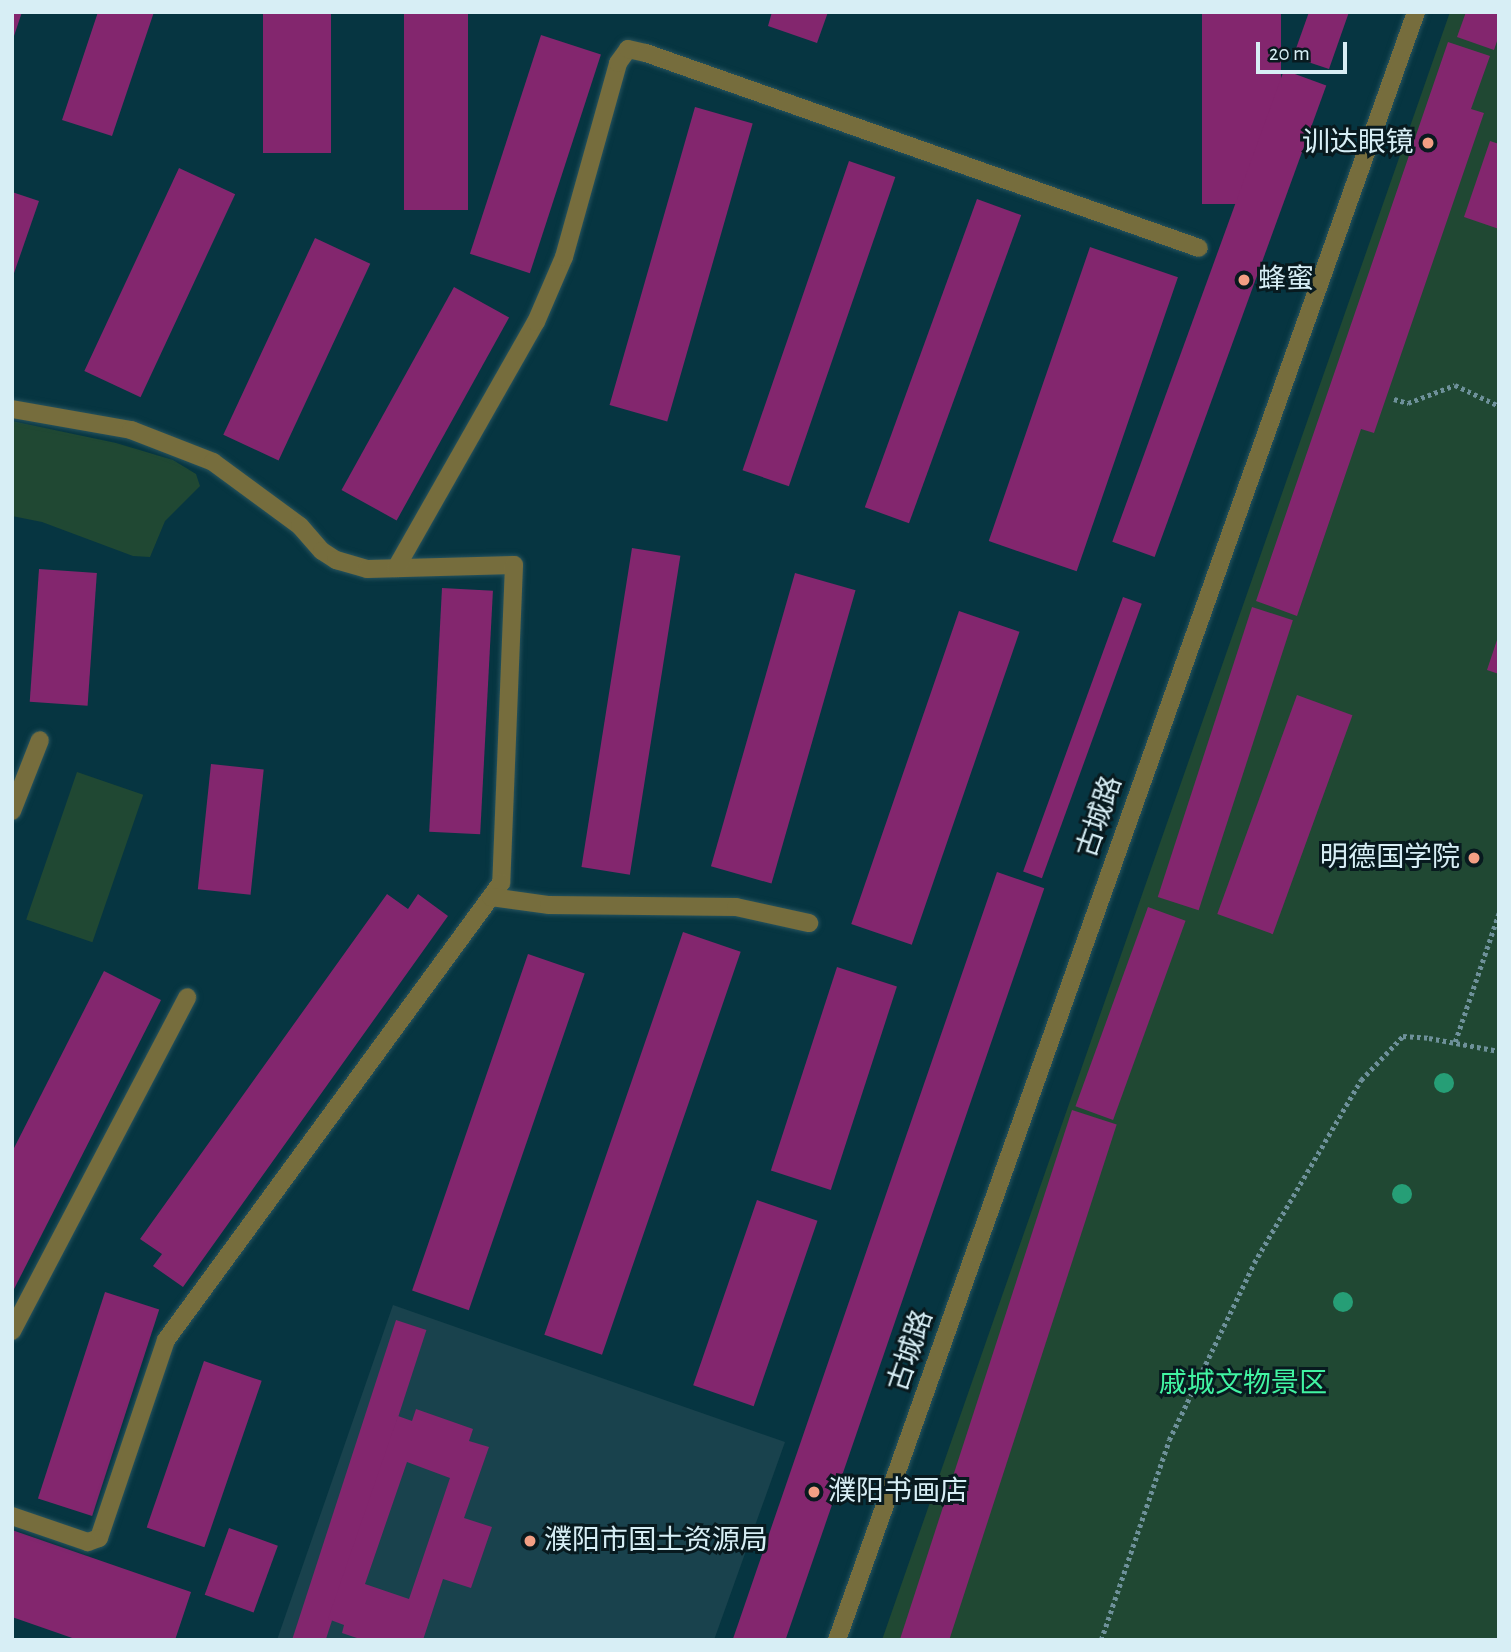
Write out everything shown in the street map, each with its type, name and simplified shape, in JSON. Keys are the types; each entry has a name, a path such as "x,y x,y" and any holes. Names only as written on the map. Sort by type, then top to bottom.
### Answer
{"street":[{"name":"古城路","path":"837,1640 1416,12"},
{"path":"396,568 536,322 564,257 618,63 628,49 646,52 1199,248"},
{"path":"12,409 131,430 213,462 299,526 322,551 336,561 367,569 514,565 501,883 166,1340 99,1538 88,1542 12,1516"},
{"path":"12,811 40,740"},
{"path":"491,897 549,905 736,907 809,923"},
{"path":"12,1331 187,997"}],"path":[{"path":"1394,399 1408,403 1455,385 1499,406"},
{"path":"1455,1042 1499,913"},
{"path":"1101,1640 1169,1440 1254,1263 1361,1080 1403,1036 1499,1051"}],"shaded area":[{"name":"濮阳市国土资源局","path":"393,1305 785,1442 714,1640 277,1640"}],"green space":[{"name":"戚城文物景区","path":"1450,12 1499,12 1499,1640 882,1640"},
{"path":"12,421 116,443 173,460 196,474 200,486 165,521 150,557 133,556 42,522 12,516"},
{"path":"77,772 143,795 92,942 26,920"}],"building":[{"path":"12,12 22,12 13,39 12,39"},
{"path":"98,12 154,12 112,136 62,120"},
{"path":"263,12 331,12 331,153 263,153"},
{"path":"404,12 468,12 468,210 404,210"},
{"path":"772,12 828,12 817,43 768,26"},
{"path":"1202,12 1281,12 1281,204 1202,204"},
{"path":"1309,12 1349,12 1329,69 1293,57"},
{"path":"1466,12 1499,12 1499,35 1494,50 1457,37"},
{"path":"541,35 601,54 530,273 470,254"},
{"path":"1448,42 1490,56 1471,109 1484,113 1374,433 1361,429 1297,616 1256,601"},
{"path":"1284,70 1326,85 1155,557 1112,542"},
{"path":"695,107 753,124 667,422 610,405"},
{"path":"1490,141 1499,144 1499,229 1464,217"},
{"path":"849,161 895,177 789,486 743,470"},
{"path":"179,168 235,194 141,397 84,371"},
{"path":"12,192 39,201 13,276 12,276"},
{"path":"977,199 1021,215 909,523 865,507"},
{"path":"315,238 370,264 279,460 223,435"},
{"path":"1090,247 1178,277 1077,571 989,541"},
{"path":"454,287 509,318 397,520 342,490"},
{"path":"632,548 680,556 630,875 581,867"},
{"path":"39,569 97,573 88,706 30,702"},
{"path":"795,573 856,590 771,884 711,866"},
{"path":"442,588 493,591 480,834 429,832"},
{"path":"1123,597 1142,604 1042,878 1023,871"},
{"path":"1252,607 1293,620 1199,910 1158,897"},
{"path":"959,611 1020,632 912,945 851,924"},
{"path":"1499,637 1499,674 1487,670"},
{"path":"1297,695 1352,715 1273,934 1217,914"},
{"path":"211,764 264,770 251,895 198,889"},
{"path":"997,872 1044,888 785,1640 733,1640"},
{"path":"387,894 408,909 418,894 448,916 183,1287 153,1266 162,1254 140,1239"},
{"path":"1148,907 1186,921 1113,1120 1075,1106"},
{"path":"683,932 741,952 602,1355 544,1335"},
{"path":"528,954 585,974 469,1310 412,1291"},
{"path":"837,967 897,986 831,1190 771,1171"},
{"path":"104,971 161,1000 12,1293 12,1152"},
{"path":"1072,1110 1117,1125 949,1640 900,1640"},
{"path":"757,1200 818,1221 754,1406 693,1385"},
{"path":"105,1292 159,1310 92,1516 38,1498"},
{"path":"396,1320 426,1330 326,1640 292,1640"},
{"path":"204,1361 262,1381 204,1547 147,1527"},
{"path":"416,1409 473,1429 469,1441 489,1447 464,1518 492,1527 471,1588 443,1579 423,1640 363,1640 342,1633 344,1625 328,1619 398,1416 412,1421","holes":["407,1462 450,1478 409,1599 365,1584"]},
{"path":"229,1528 278,1546 254,1613 205,1595"},
{"path":"12,1530 191,1592 175,1640 78,1640 12,1617"}],"place":[{"name":"训达眼镜","path":"1428,143"},
{"name":"蜂蜜","path":"1244,280"},
{"name":"明德国学院","path":"1474,858"},
{"name":"濮阳书画店","path":"814,1492"},
{"name":"濮阳市国土资源局","path":"530,1541"}]}
